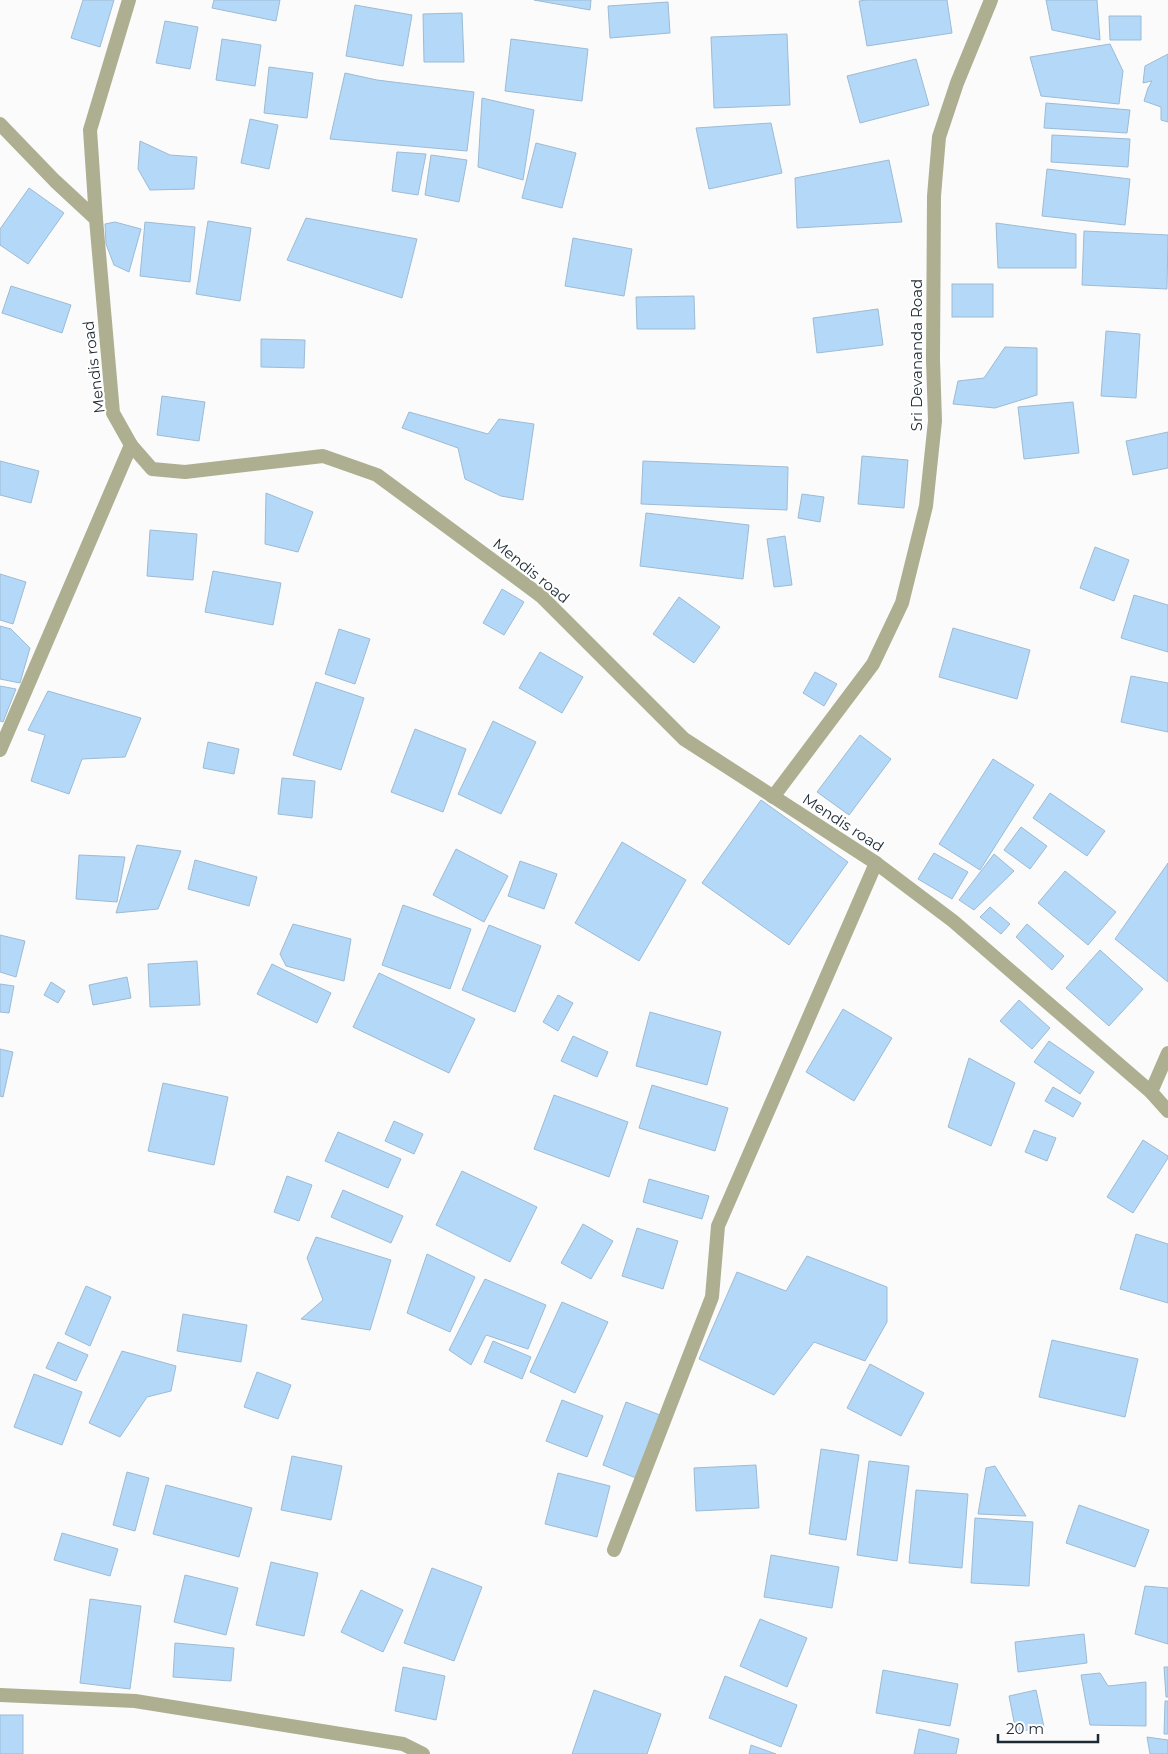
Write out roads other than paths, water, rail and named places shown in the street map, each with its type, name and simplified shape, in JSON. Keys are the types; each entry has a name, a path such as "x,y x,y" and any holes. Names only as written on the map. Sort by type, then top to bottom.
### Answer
{"street":[{"name":"Mendis road","path":"129,0 90,130 113,413 131,445 152,469 184,472 323,456 377,475 541,596 684,739 876,863 953,921 1152,1092 1168,1111"},
{"name":"Sri Devananda Road","path":"773,797 873,664 902,603 926,506 935,421 933,360 934,196 939,137 956,83 991,0"},
{"path":"0,124 55,181 96,218"},
{"path":"0,750 131,445"},
{"path":"614,1550 712,1297 718,1226 876,863"},
{"path":"1152,1092 1168,1054"},
{"path":"0,1695 135,1701 403,1744 423,1754"}]}
